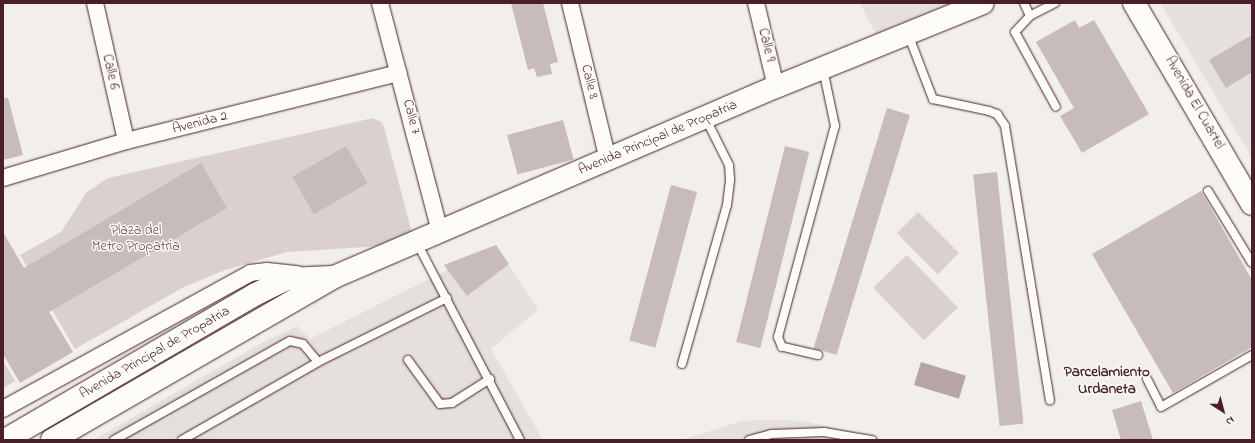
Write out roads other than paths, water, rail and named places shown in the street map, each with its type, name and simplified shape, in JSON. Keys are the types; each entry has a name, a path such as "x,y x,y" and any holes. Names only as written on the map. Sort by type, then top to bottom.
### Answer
{"main road":[{"name":"Avenida Principal de Propatria","path":"52,440 334,277 706,119 776,87 983,3"},
{"name":"Avenida El Cuartel","path":"1134,3 1252,204"},
{"name":"Avenida Principal de Propatria","path":"5,440 256,294 287,279 308,276 334,277"}],"street":[{"name":"Calle 6","path":"95,3 126,141"},
{"name":"Calle 7","path":"380,3 440,231"},
{"name":"Calle 8","path":"570,3 608,160"},
{"name":"Calle 9","path":"756,3 776,87"},
{"name":"Avenida 2","path":"3,178 126,141 399,73"},
{"name":"Avenida Principal de Propatria","path":"3,409 250,273 267,271 308,276"}],"lane":[{"path":"1024,3 1030,16"},
{"path":"1055,3 1030,16 1015,32 1056,107"},
{"path":"908,34 933,99 989,111 997,114 1005,126 1050,400"},
{"path":"818,355 782,347 778,337 836,126 822,68"},
{"path":"682,364 727,205 730,179 729,165 706,119"},
{"path":"1208,191 1249,252 1252,263"},
{"path":"417,242 490,379 520,440"},
{"path":"182,440 318,362 447,298"},
{"path":"114,440 290,341 303,344 318,362"},
{"path":"1146,379 1162,407 1252,355"},
{"path":"408,360 440,404 452,402 490,379"},
{"path":"749,440 772,434 824,432 872,440"}],"district":[{"name":"Parcelamiento Urdaneta","path":"1107,380"}],"park label":[{"name":"Plaza del Metro Propatria","path":"136,240"}]}
